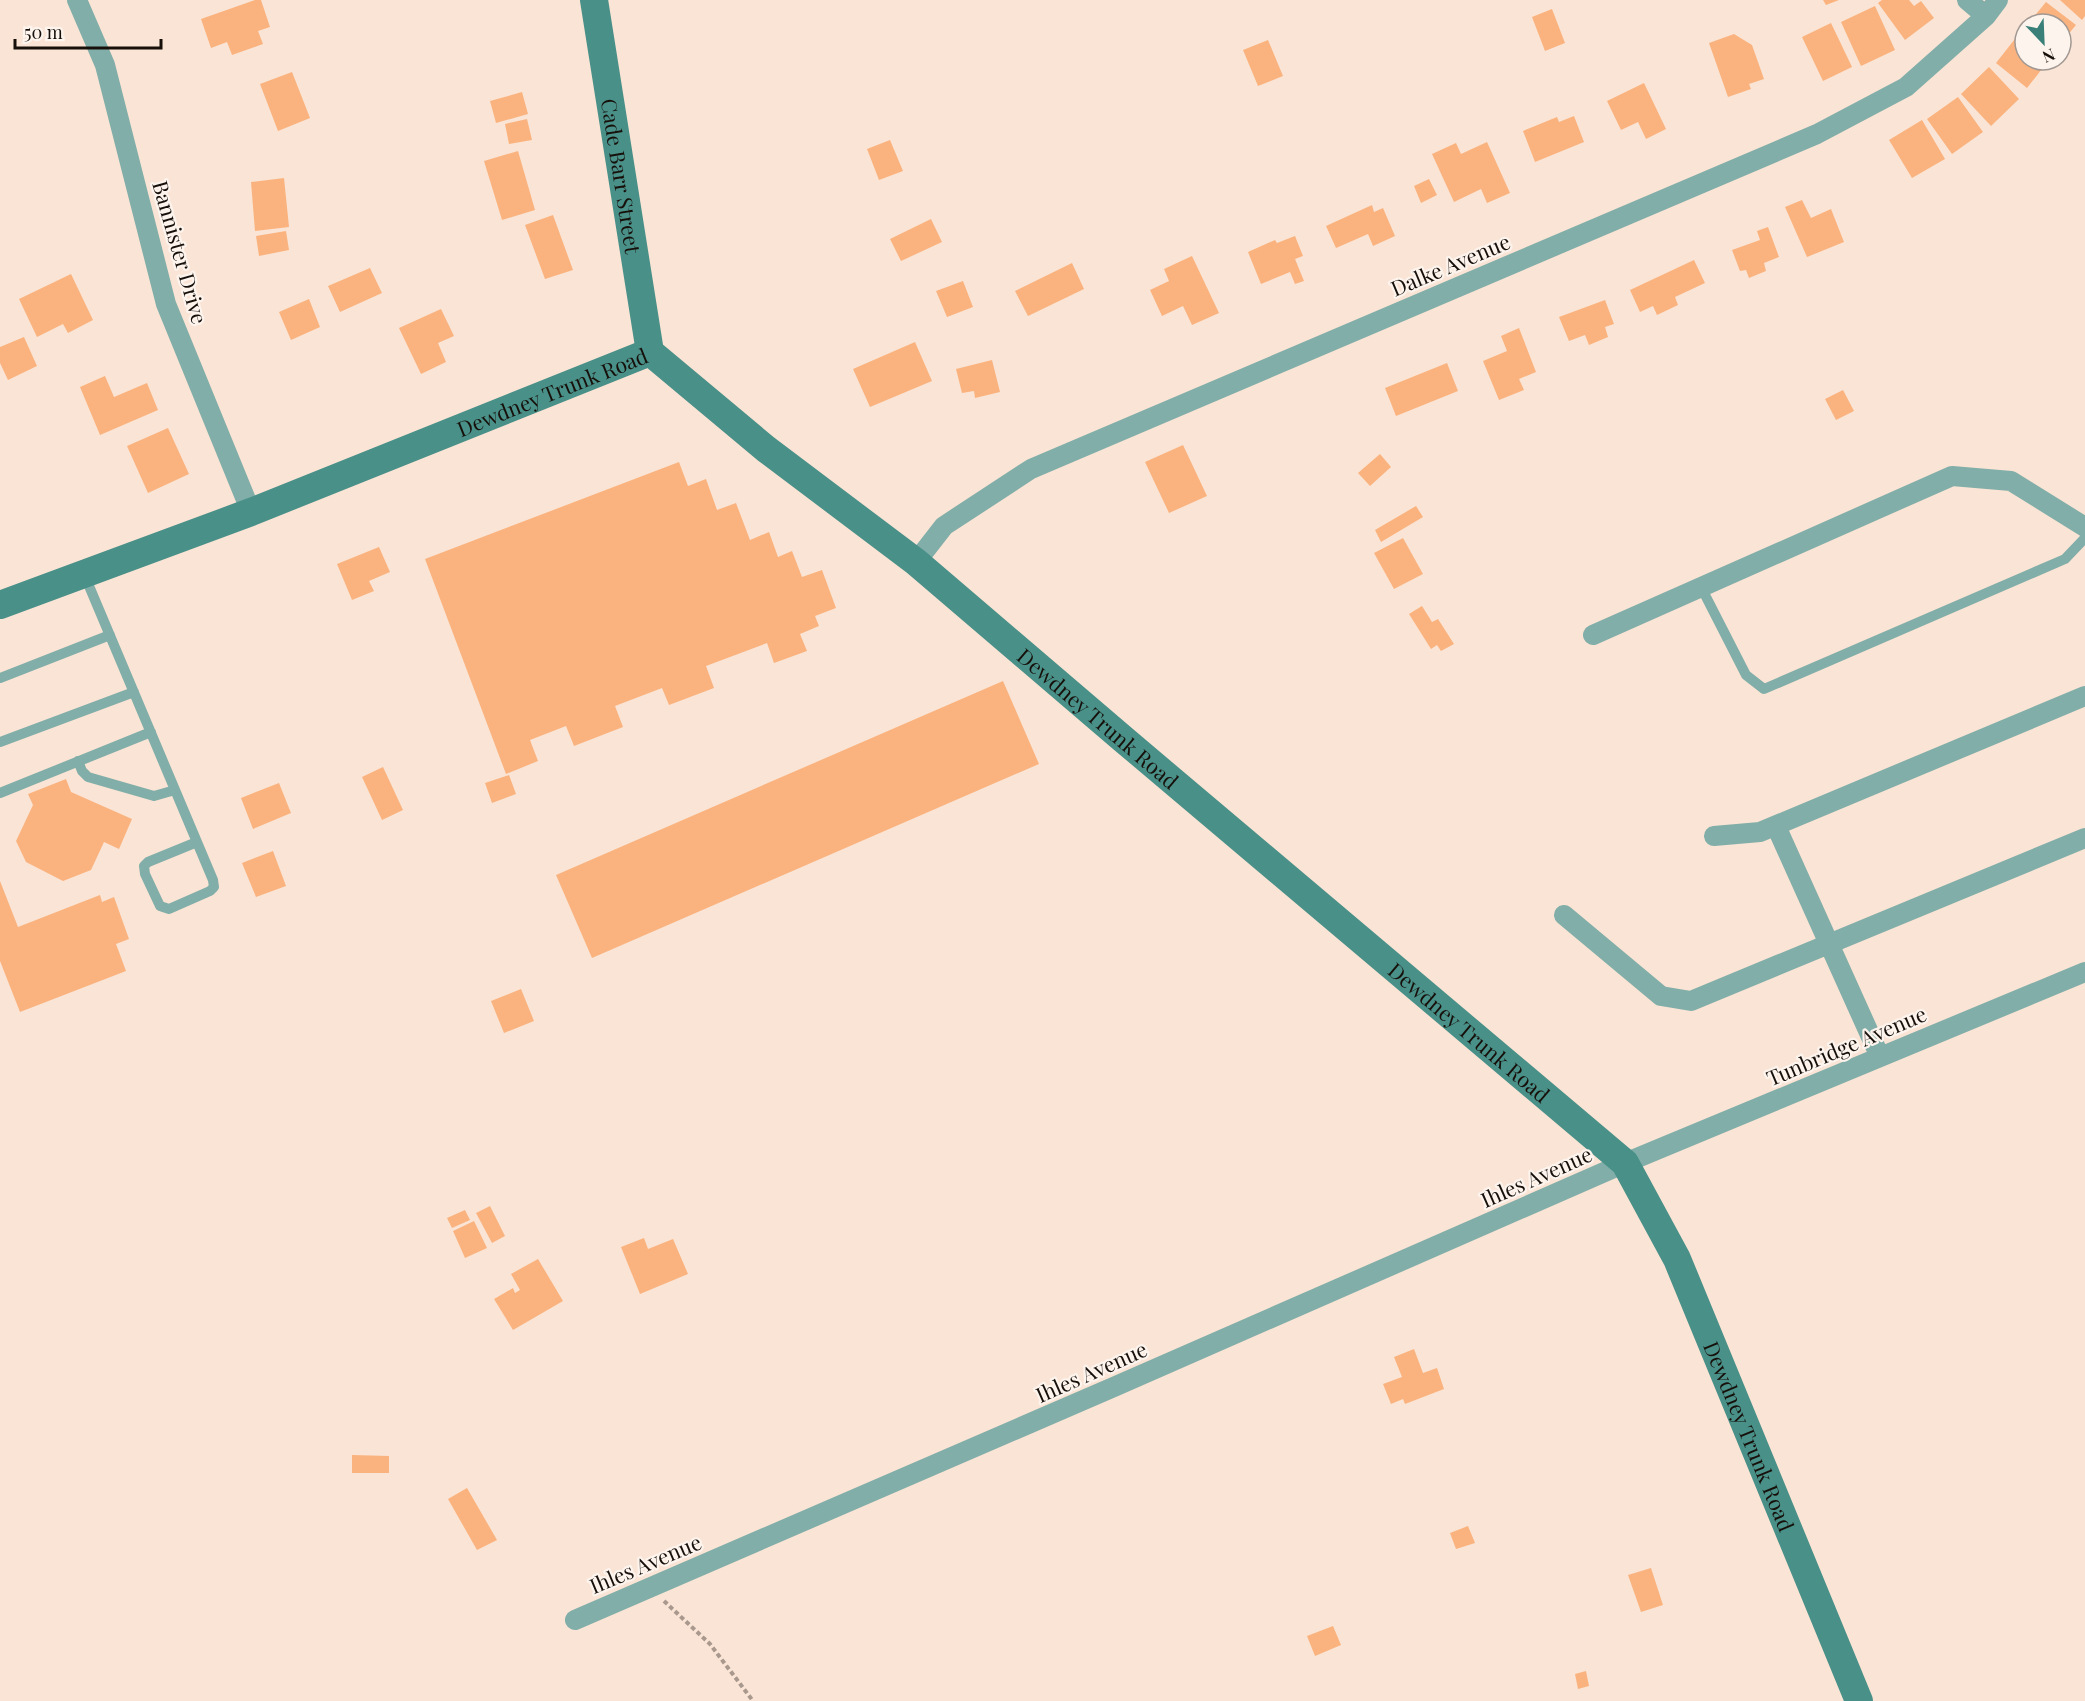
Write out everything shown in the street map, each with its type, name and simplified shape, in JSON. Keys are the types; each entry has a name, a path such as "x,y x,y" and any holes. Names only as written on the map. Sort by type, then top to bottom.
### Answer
{"main road":[{"name":"Cade Barr Street","path":"594,0 651,352"},
{"name":"Dewdney Trunk Road","path":"0,605 251,512 651,352 766,449 916,562 1123,740 1625,1163 1677,1260 1858,1701"}],"street":[{"name":"Bannister Drive","path":"77,0 105,65 166,304 251,512"},
{"path":"1967,0 1992,8"},
{"name":"Dalke Avenue","path":"916,562 944,526 1031,469 1817,134 1906,87 1992,8"},
{"path":"1593,636 1952,476 2011,482 2085,526"},
{"path":"1713,836 1760,832 1776,826 2085,696"},
{"path":"1776,826 1880,1057"},
{"path":"1564,915 1661,996 1691,1001 2085,838"},
{"name":"Tunbridge Avenue","path":"1625,1163 2085,972"},
{"name":"Ihles Avenue","path":"575,1620 1106,1391 1625,1163"}],"lane":[{"path":"1701,587 1746,675 1764,689 2065,559 2085,538"},
{"path":"84,574 150,732 175,790 197,842 213,880 214,887 210,891 169,909 160,906 144,874 144,866 148,862 197,842"},
{"path":"0,678 110,635"},
{"path":"0,742 134,692"},
{"path":"0,793 150,732"},
{"path":"78,761 82,771 88,777 154,796 175,790"}],"path":[{"path":"649,1588 711,1644 753,1701"}],"building":[{"path":"255,0 261,0 270,27 258,31 263,44 232,55 227,42 211,48 201,19"},
{"path":"1823,0 1839,0 1826,5"},
{"path":"1882,0 1909,0 1914,6 1921,1 1934,18 1905,40 1878,3"},
{"path":"2060,0 2085,0 2085,16 2082,20"},
{"path":"2046,2 2059,12 2038,12"},
{"path":"1875,6 1895,50 1861,66 1841,22"},
{"path":"1552,9 1565,43 1545,51 1532,17"},
{"path":"1831,23 1852,67 1823,81 1802,37"},
{"path":"1734,34 1752,45 1764,79 1749,84 1751,89 1728,97 1709,43"},
{"path":"1268,40 1283,76 1258,86 1243,50"},
{"path":"2013,41 2013,72 2040,72 2027,88 1996,63"},
{"path":"1989,67 2019,99 1991,126 1961,94"},
{"path":"292,72 310,118 278,131 260,84"},
{"path":"1644,83 1666,129 1646,139 1638,122 1621,130 1607,101"},
{"path":"522,92 528,114 496,123 490,101"},
{"path":"1958,97 1983,132 1952,154 1927,119"},
{"path":"1574,116 1584,142 1535,162 1523,131 1557,117 1559,122"},
{"path":"527,119 532,140 509,144 505,124"},
{"path":"1922,120 1945,159 1912,178 1889,140"},
{"path":"890,140 903,171 879,180 867,149"},
{"path":"1487,142 1510,193 1487,203 1481,189 1454,202 1432,154 1456,143 1461,154"},
{"path":"518,151 535,210 502,220 484,161"},
{"path":"284,178 289,227 255,231 251,182"},
{"path":"1429,179 1437,195 1421,203 1414,186"},
{"path":"1802,200 1811,218 1831,209 1844,242 1807,257 1785,207"},
{"path":"1372,205 1374,212 1383,208 1395,236 1373,246 1368,234 1336,248 1326,226"},
{"path":"553,215 573,270 545,279 525,225"},
{"path":"931,219 942,242 901,261 890,239"},
{"path":"1768,227 1779,257 1764,263 1766,271 1749,278 1746,270 1740,271 1732,250 1760,240 1757,231"},
{"path":"286,231 289,250 259,256 256,236"},
{"path":"1295,236 1303,256 1295,259 1304,281 1295,284 1290,272 1261,284 1248,252 1275,240 1277,243"},
{"path":"1192,256 1219,313 1192,325 1183,306 1162,316 1150,290 1169,281 1164,269"},
{"path":"1694,260 1705,283 1675,297 1678,305 1657,315 1653,306 1640,312 1630,290"},
{"path":"1072,263 1084,289 1028,316 1015,291"},
{"path":"370,268 382,293 340,312 328,286"},
{"path":"71,274 93,320 68,333 63,324 37,337 19,299"},
{"path":"963,281 973,307 947,317 936,291"},
{"path":"309,299 320,327 291,340 279,312"},
{"path":"1605,300 1614,324 1605,327 1608,337 1589,345 1585,335 1569,341 1559,317"},
{"path":"441,309 454,336 438,343 446,362 421,374 399,328"},
{"path":"1519,328 1536,372 1519,379 1524,390 1499,400 1483,361 1507,351 1501,336"},
{"path":"24,337 37,366 8,380 0,363 0,347"},
{"path":"915,342 932,381 870,407 853,369"},
{"path":"992,360 1000,392 975,398 974,391 962,393 956,369"},
{"path":"1447,363 1458,391 1396,416 1385,388"},
{"path":"105,376 114,397 147,383 158,410 100,435 80,387"},
{"path":"1843,390 1854,411 1836,420 1825,399"},
{"path":"168,428 189,474 148,493 127,446"},
{"path":"1183,445 1207,496 1169,513 1145,462"},
{"path":"1380,454 1391,467 1370,486 1358,473"},
{"path":"679,462 688,486 706,479 717,510 736,503 750,540 769,532 778,557 792,551 802,577 822,570 836,608 815,616 819,626 800,634 807,651 774,663 767,643 706,666 714,688 669,705 662,688 615,706 623,727 574,746 566,726 530,740 538,761 506,774 425,559"},
{"path":"1416,506 1423,517 1381,542 1375,530"},
{"path":"1403,538 1423,574 1394,589 1374,553"},
{"path":"379,547 390,572 369,581 374,591 352,600 337,564"},
{"path":"1422,606 1432,622 1438,619 1454,644 1441,651 1437,645 1431,649 1409,614"},
{"path":"1003,681 1039,764 592,958 556,875"},
{"path":"383,767 403,810 382,820 362,777"},
{"path":"509,775 516,794 492,803 485,783"},
{"path":"66,779 71,792 132,819 119,849 104,842 91,870 63,881 26,862 16,841 33,805 28,794"},
{"path":"279,783 291,813 253,829 241,798"},
{"path":"273,851 286,886 256,897 242,863"},
{"path":"0,881 18,927 100,895 102,902 114,897 129,939 116,944 126,971 20,1012 0,961"},
{"path":"521,989 534,1021 504,1033 491,1001"},
{"path":"490,1206 505,1236 492,1243 476,1213"},
{"path":"465,1210 470,1220 452,1228 447,1218"},
{"path":"474,1221 487,1248 465,1258 453,1231"},
{"path":"644,1238 648,1249 673,1239 688,1274 640,1294 621,1247"},
{"path":"538,1259 563,1301 513,1330 494,1299 513,1288 515,1293 520,1290 511,1274"},
{"path":"1414,1349 1423,1373 1437,1368 1444,1389 1405,1404 1403,1399 1391,1404 1383,1384 1402,1377 1394,1357"},
{"path":"352,1455 389,1456 389,1473 352,1473"},
{"path":"467,1488 497,1540 477,1550 448,1499"},
{"path":"1468,1526 1475,1543 1456,1549 1450,1533"},
{"path":"1651,1568 1663,1605 1641,1612 1628,1575"},
{"path":"1333,1626 1341,1645 1315,1656 1307,1636"},
{"path":"1586,1671 1589,1686 1578,1689 1575,1674"}]}
